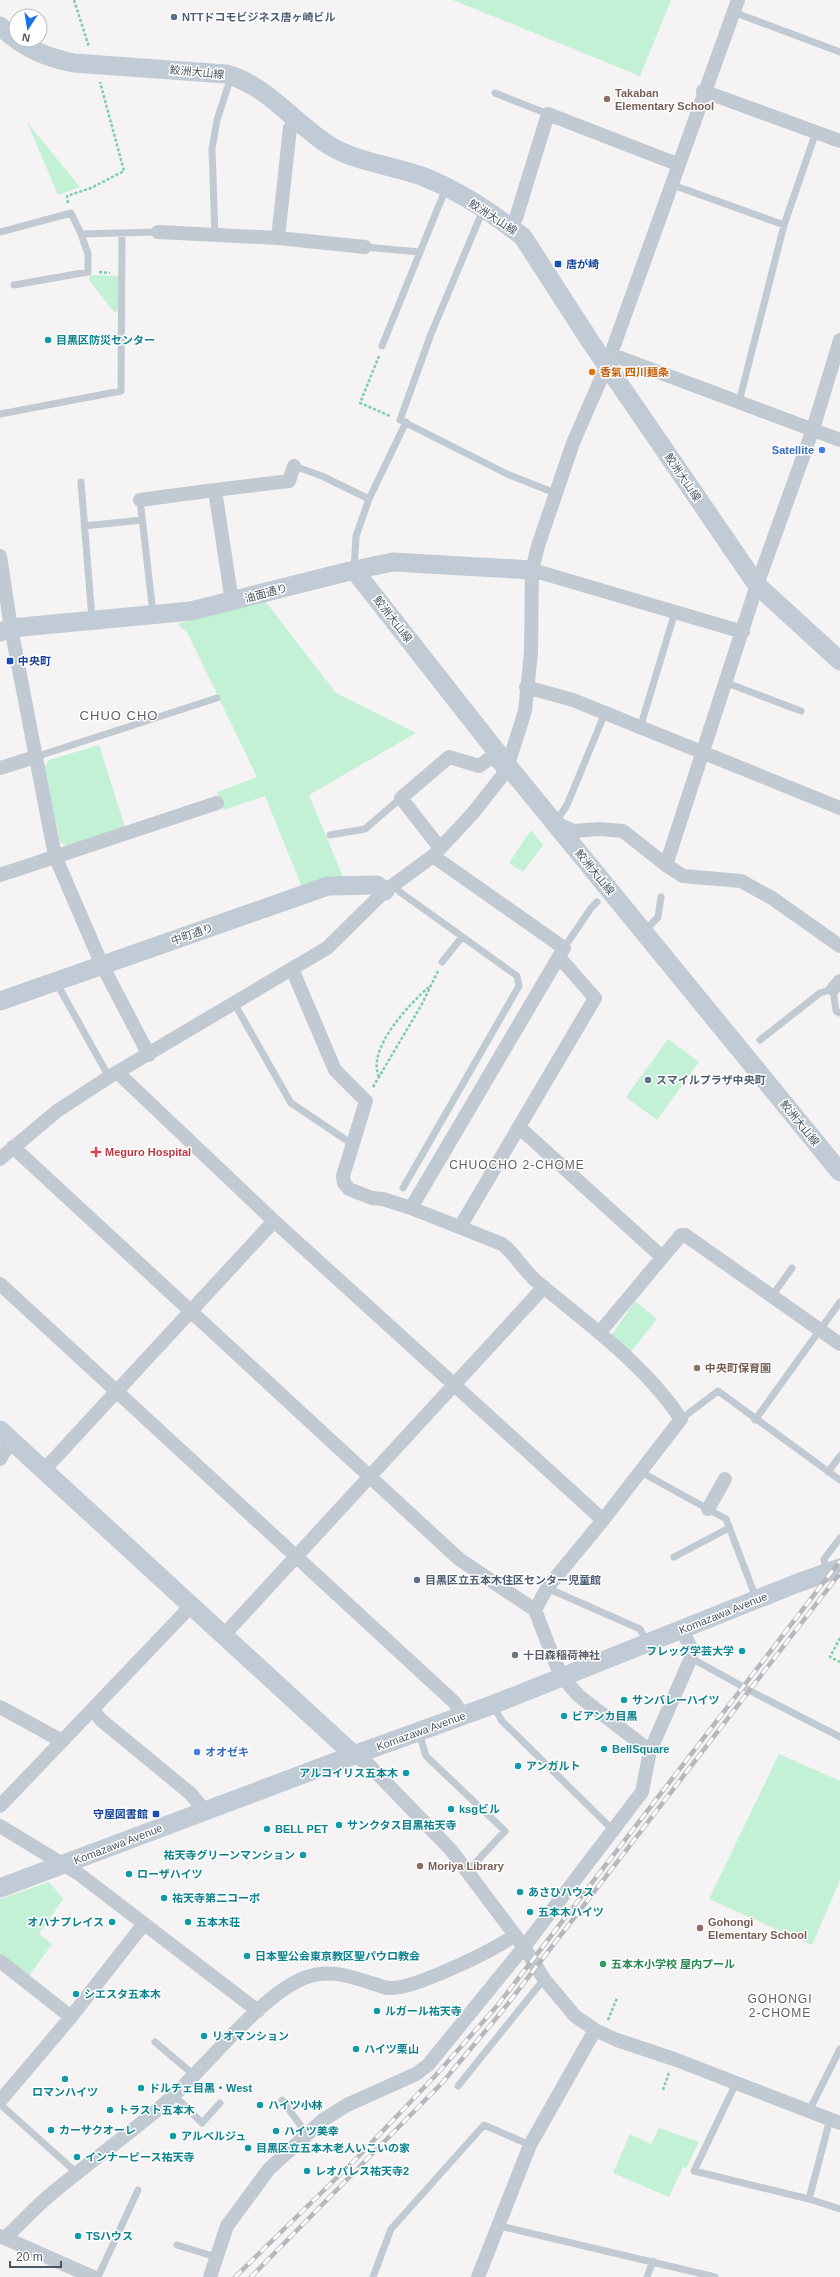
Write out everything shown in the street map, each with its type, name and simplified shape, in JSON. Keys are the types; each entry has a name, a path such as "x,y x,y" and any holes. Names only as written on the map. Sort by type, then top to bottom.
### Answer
{"main road":[{"name":"鮫洲大山線","path":"0,26 24,46 40,54 74,63 240,78 264,91 319,139 347,154 424,177 483,209 509,226 523,237 608,359 758,585 840,661"},
{"name":"油面通り","path":"6,630 191,611 232,602 354,570 393,562 532,570"},
{"name":"鮫洲大山線","path":"354,570 507,768 555,823 840,1172"},
{"name":"中町通り","path":"0,1001 328,886 377,884 389,888"},
{"path":"5,1435 354,1755"},
{"name":"Komazawa Avenue","path":"0,1888 418,1731 464,1716 563,1678 756,1599 836,1570"}],"street":[{"path":"0,1159 57,1111 113,1075 327,948 389,888 436,852 473,813 507,768 525,711 526,687 531,652 532,570 555,493 573,443 608,359 735,6"},
{"path":"704,91 840,141"},
{"path":"509,226 516,218 548,114 677,164"},
{"path":"278,238 290,128 298,122"},
{"path":"158,232 278,238 365,247"},
{"path":"666,866 758,585 812,429 840,340"},
{"path":"608,359 739,402 840,440"},
{"path":"140,500 289,481 294,466"},
{"path":"215,490 232,602"},
{"path":"0,556 6,630 35,757 55,856 102,965 149,1055"},
{"path":"532,570 743,632"},
{"path":"526,687 573,700 703,754 840,808"},
{"path":"460,1227 520,1128 595,998 561,953 436,852 401,798 449,757 479,766 493,756 507,768"},
{"path":"0,768 35,757"},
{"path":"0,875 217,804"},
{"path":"555,823 574,831 600,829 623,831 666,866 683,876 741,881 772,898 840,946"},
{"path":"411,1208 561,953"},
{"path":"292,969 335,1070 366,1101 343,1176 344,1183 349,1189 372,1198 383,1199 411,1208 502,1244 509,1250 528,1274 600,1332 667,1398 681,1419 603,1520 547,1588 535,1610"},
{"path":"113,1075 603,1520"},
{"path":"520,1128 662,1257"},
{"path":"13,1147 459,1559 535,1610 555,1662 563,1678 579,1696 650,1752"},
{"path":"44,1470 274,1221"},
{"path":"600,1332 681,1235 689,1236 840,1344"},
{"path":"0,1284 454,1702 464,1716"},
{"path":"223,1636 544,1287"},
{"path":"0,1459 5,1435"},
{"path":"708,1510 726,1479"},
{"path":"0,1806 191,1606"},
{"path":"210,2277 227,2226 269,2168 306,2133 347,2106 416,2074 428,2065 524,1947 614,1831 642,1792 650,1752 691,1658 691,1648 682,1630"},
{"path":"0,1707 62,1741"},
{"path":"93,1710 102,1720 191,1794 205,1811"},
{"path":"354,1755 368,1765 440,1838 524,1947 544,1979 576,2016 598,2031 835,2121"},
{"path":"0,1826 79,1874 143,1925 258,2011"},
{"path":"0,2101 71,2017 143,1925"},
{"path":"93,2277 2,2237 44,2200 78,2174 174,2094 258,2011 282,1992 306,1977 326,1972 350,1976 390,1988 426,1979 499,1946 515,1935"},
{"path":"1,1963 71,2017"},
{"path":"478,2277 500,2226 530,2145 598,2031"}],"lane":[{"path":"735,6 840,52"},
{"path":"215,236 212,149 217,120 231,76"},
{"path":"495,93 548,114"},
{"path":"739,402 784,225 816,132"},
{"path":"670,184 784,225"},
{"path":"382,346 446,188"},
{"path":"354,570 356,536 369,499 403,421 431,334 483,209"},
{"path":"0,232 71,213 88,254 88,272 14,285"},
{"path":"81,234 158,232"},
{"path":"0,414 121,391 122,234"},
{"path":"365,247 420,252"},
{"path":"403,421 507,474 555,493"},
{"path":"294,466 322,476 369,499"},
{"path":"81,482 92,620"},
{"path":"140,500 153,614"},
{"path":"84,526 142,520"},
{"path":"640,728 675,612"},
{"path":"727,683 801,711"},
{"path":"35,757 217,698"},
{"path":"555,823 567,805 605,713"},
{"path":"330,835 365,830 401,798"},
{"path":"389,888 400,892 517,976 519,986 403,1188"},
{"path":"644,932 658,917 661,897"},
{"path":"561,953 590,908 597,902"},
{"path":"442,962 462,937"},
{"path":"56,982 113,1075"},
{"path":"760,1040 820,993 836,985 836,1011 840,1013"},
{"path":"234,1003 291,1103 352,1144"},
{"path":"772,1296 792,1268"},
{"path":"756,1420 840,1302"},
{"path":"681,1419 718,1391 840,1480"},
{"path":"828,1472 840,1456"},
{"path":"641,1472 726,1519 756,1599"},
{"path":"674,1557 729,1528"},
{"path":"836,1570 824,1559 840,1538"},
{"path":"547,1588 640,1629 648,1643"},
{"path":"691,1658 758,1695 840,1737"},
{"path":"492,1705 502,1720 614,1831"},
{"path":"418,1731 426,1756 505,1831 467,1872"},
{"path":"458,2086 544,1979"},
{"path":"155,2042 194,2075"},
{"path":"809,2111 840,2049"},
{"path":"736,2083 694,2171 840,2209"},
{"path":"174,2094 202,2123 220,2103"},
{"path":"282,2100 306,2133"},
{"path":"0,2104 78,2174"},
{"path":"809,2200 835,2121"},
{"path":"373,2277 391,2229 484,2125 530,2145"},
{"path":"98,2277 138,2190"},
{"path":"500,2226 653,2261 715,2277"},
{"path":"177,2245 216,2258"},
{"path":"647,2277 653,2261"}],"path":[{"path":"71,213 67,196 91,188 124,171 95,65 74,0"},
{"path":"88,272 122,274"},
{"path":"382,346 360,403 403,421"},
{"path":"366,1101 422,1004 442,962"},
{"path":"379,1077 376,1070 380,1047 414,1000 431,986"},
{"path":"840,1638 830,1657 840,1662"},
{"path":"598,2031 617,1998"}],"green space":[{"path":"453,0 671,0 640,76"},
{"path":"27,122 80,187 58,195"},
{"path":"90,275 120,276 120,311 114,312 89,280"},
{"path":"265,601 336,693 416,733 309,795 343,877 302,887 265,796 223,810 217,792 257,777 187,632 177,624"},
{"path":"99,745 125,827 67,846 60,842 44,769 49,760"},
{"path":"531,830 543,845 523,872 509,863"},
{"path":"668,1039 699,1062 657,1120 626,1097"},
{"path":"635,1301 657,1319 629,1354 611,1336"},
{"path":"779,1754 840,1781 840,1880 812,1945 709,1899"},
{"path":"49,1882 63,1899 39,1934 52,1944 29,1976 0,1953 0,1899"},
{"path":"659,2128 699,2142 686,2168 683,2167 669,2197 613,2173 630,2134 651,2144"}],"railway":[{"path":"235,2277 357,2158 435,2076 497,2006 840,1561"},
{"path":"251,2277 442,2083 503,2010 840,1573"}],"place":[{"name":"NTTドコモビジネス唐ヶ崎ビル","path":"174,17"},
{"name":"Takaban Elementary School","path":"607,99"},
{"name":"唐が崎","path":"558,264"},
{"name":"目黒区防災センター","path":"48,340"},
{"name":"香氣 四川麺条","path":"592,372"},
{"name":"Satellite","path":"822,450"},
{"name":"中央町","path":"10,661"},
{"name":"スマイルプラザ中央町","path":"648,1080"},
{"name":"Meguro Hospital","path":"96,1152"},
{"name":"中央町保育園","path":"697,1368"},
{"name":"目黒区立五本木住区センター児童館","path":"417,1580"},
{"name":"フレッグ学芸大学","path":"742,1651"},
{"name":"十日森稲荷神社","path":"515,1655"},
{"name":"サンバレーハイツ","path":"624,1700"},
{"name":"ビアンカ目黒","path":"564,1716"},
{"name":"BellSquare","path":"604,1749"},
{"name":"オオゼキ","path":"197,1752"},
{"name":"アンガルト","path":"518,1766"},
{"name":"アルコイリス五本木","path":"406,1773"},
{"name":"ksgビル","path":"451,1809"},
{"name":"守屋図書館","path":"156,1814"},
{"name":"サンクタス目黒祐天寺","path":"339,1825"},
{"name":"BELL PET","path":"267,1829"},
{"name":"祐天寺グリーンマンション","path":"303,1855"},
{"name":"Moriya Library","path":"420,1866"},
{"name":"ローザハイツ","path":"129,1874"},
{"name":"あさひハウス","path":"520,1892"},
{"name":"祐天寺第二コーポ","path":"164,1898"},
{"name":"五本木ハイツ","path":"530,1912"},
{"name":"オハナプレイス","path":"112,1922"},
{"name":"五本木荘","path":"188,1922"},
{"name":"Gohongi Elementary School","path":"700,1928"},
{"name":"日本聖公会東京教区聖パウロ教会","path":"247,1956"},
{"name":"五本木小学校 屋内プール","path":"603,1964"},
{"name":"シエスタ五本木","path":"76,1994"},
{"name":"ルガール祐天寺","path":"377,2011"},
{"name":"リオマンション","path":"204,2036"},
{"name":"ハイツ栗山","path":"356,2049"},
{"name":"ロマンハイツ","path":"65,2079"},
{"name":"ドルチェ目黒・West","path":"141,2088"},
{"name":"ハイツ小林","path":"260,2105"},
{"name":"トラスト五本木","path":"110,2110"},
{"name":"カーサクオーレ","path":"51,2130"},
{"name":"ハイツ美幸","path":"276,2131"},
{"name":"アルベルジュ","path":"173,2136"},
{"name":"目黒区立五本木老人いこいの家","path":"248,2148"},
{"name":"インナーピース祐天寺","path":"77,2157"},
{"name":"レオパレス祐天寺2","path":"307,2171"},
{"name":"TSハウス","path":"78,2236"}],"district":[{"name":"CHUO CHO","path":"119,715"},
{"name":"CHUOCHO 2-CHOME","path":"517,1165"},
{"name":"GOHONGI 2-CHOME","path":"780,2006"}]}
